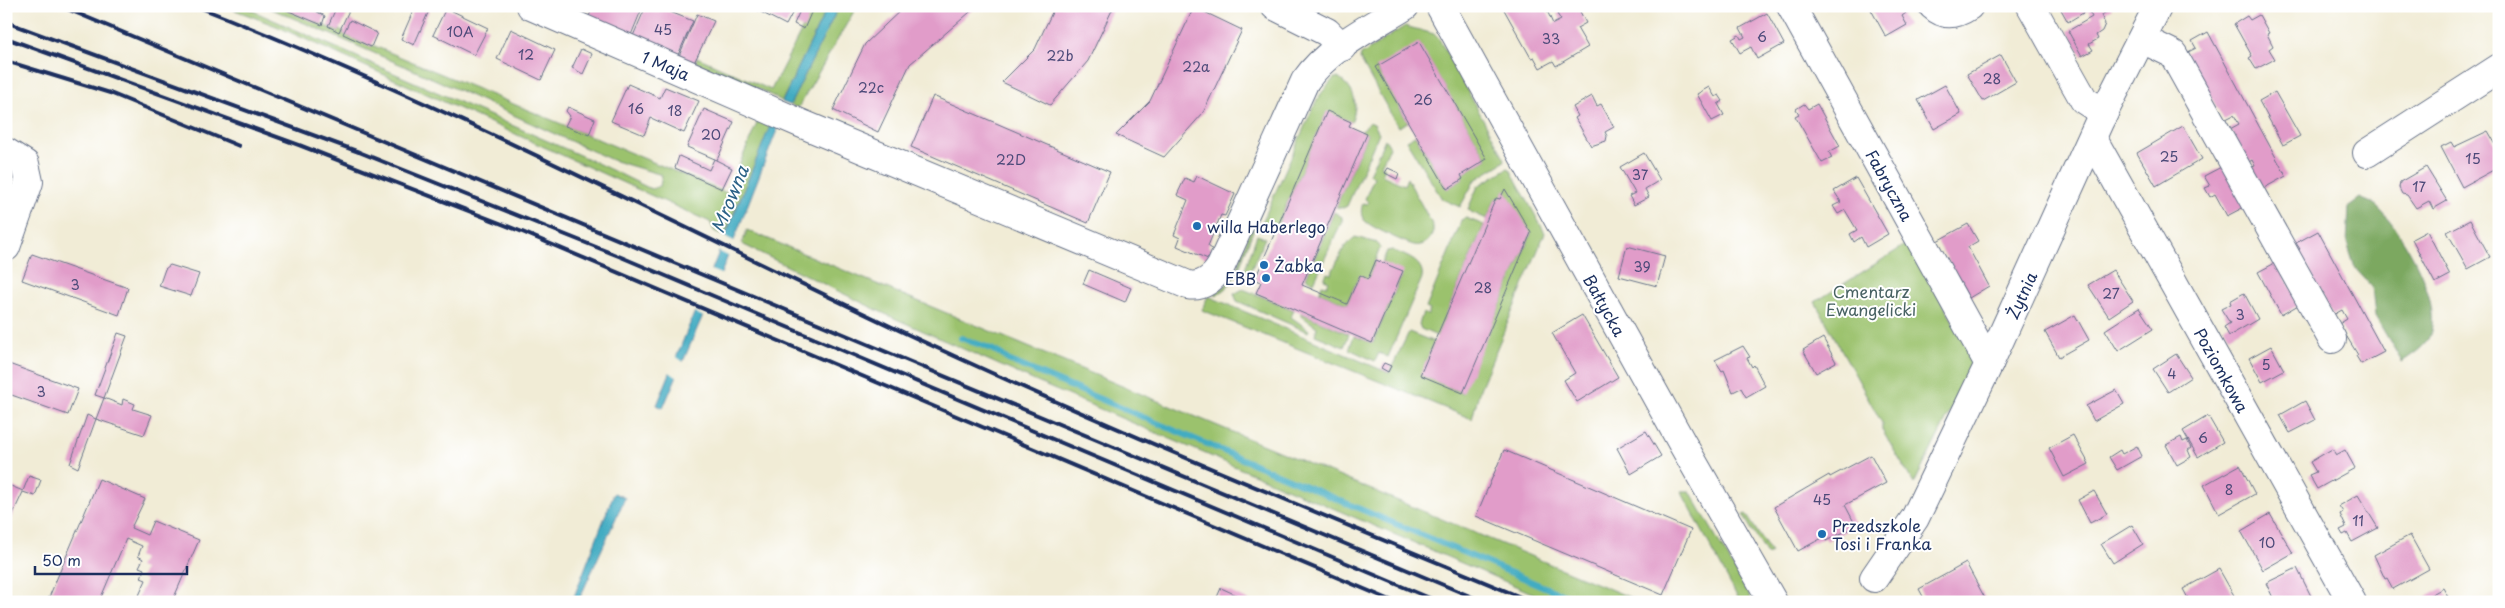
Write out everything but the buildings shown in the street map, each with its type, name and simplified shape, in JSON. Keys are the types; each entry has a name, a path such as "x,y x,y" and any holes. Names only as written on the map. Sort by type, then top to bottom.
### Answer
{"street":[{"name":"1 Maja","path":"531,6 764,108 1188,285 1196,286 1207,281 1221,266 1305,81 1321,62 1342,47"},
{"path":"1275,6 1327,32 1342,47 1405,6"},
{"name":"Bałtycka","path":"1440,6 1682,443 1773,602"},
{"name":"Fabryczna","path":"1791,6 1989,364"},
{"path":"1933,6 1940,12 1956,14 1969,6"},
{"path":"2031,6 2084,100 2104,113"},
{"name":"Żytnia","path":"1874,578 1915,518 1989,364 2104,113 2158,6"},
{"path":"2142,38 2173,54 2332,339"},
{"path":"2367,153 2496,76"},
{"name":"Poziomkowa","path":"2093,139 2352,602"},
{"path":"6,247 29,182 15,158"}],"green space":[{"path":"225,6 242,6 593,161 651,189 660,186 662,175 612,160 434,79 265,6 277,6 339,32 340,30 344,32 343,34 371,47 372,45 727,193 758,121 751,117 755,115 772,122 724,236 714,231 710,222 276,26"},
{"path":"814,6 828,6 782,101 695,62 697,57 771,90"},
{"path":"839,6 857,6 798,108 790,105"},
{"path":"1405,26 1434,34 1439,39 1505,159 1504,162 1475,180 1460,207 1442,199 1406,140 1415,135 1447,189 1463,179 1461,175 1487,159 1419,43 1376,68 1408,122 1398,127 1360,59 1361,55"},
{"path":"1327,78 1294,132 1239,269 1231,283 1216,296 1214,295 1229,282 1237,270 1250,229 1310,93 1315,86"},
{"path":"1334,78 1344,82 1354,97 1355,109 1351,122 1327,112 1275,231 1261,225 1311,112 1320,95"},
{"path":"1369,122 1374,124 1379,133 1347,206 1343,208 1336,207 1367,134 1361,132"},
{"path":"1385,139 1390,147 1381,165 1385,167 1382,175 1404,185 1407,178 1433,226 1433,234 1423,244 1414,245 1396,238 1368,224 1362,217 1362,205 1368,202 1365,199 1374,177 1369,174"},
{"path":"1508,168 1545,233 1480,389 1472,419 1202,310 1208,296 1389,373 1409,332 1434,342 1421,375 1462,393 1531,234 1505,190 1500,199 1496,198 1487,219 1468,209 1478,186"},
{"path":"2360,198 2372,203 2388,218 2410,251 2427,289 2432,325 2428,339 2420,349 2402,362 2375,316 2372,287 2355,268 2347,243 2349,206"},
{"path":"1334,212 1342,217 1342,221 1314,282 1306,278"},
{"path":"1466,218 1484,225 1437,336 1421,329 1419,324 1423,313 1428,315 1430,310 1426,308 1462,220"},
{"path":"747,230 1641,602 1553,602 1046,386 885,314 742,244"},
{"path":"1257,235 1265,238 1247,279 1243,274"},
{"path":"1355,237 1377,243 1380,248 1368,279 1359,276 1347,304 1319,292 1322,285 1327,286 1329,281 1324,279 1327,273 1331,274 1345,246"},
{"name":"Cmentarz Ewangelicki","path":"1910,242 1973,358 1972,368 1914,484 1882,430 1882,423 1815,302"},
{"path":"1392,250 1417,263 1422,272 1422,278 1388,357 1379,353 1375,361 1349,349 1354,336 1373,343 1403,272 1382,263 1387,251"},
{"path":"1243,289 1294,310 1291,317 1309,330 1308,332 1237,301 1234,294"},
{"path":"1301,313 1349,334 1344,347 1315,335 1317,327 1300,315"},
{"path":"1681,491 1690,491 1753,602 1740,602"},
{"path":"1746,514 1771,553 1767,555 1743,515"}],"water":[{"path":"828,6 839,6 790,105 782,102"},
{"path":"772,121 779,125 722,271 663,408 657,405"},
{"path":"614,493 625,498 578,602 572,602"}],"pier":[{"path":"722,235 736,242 730,257 716,250"},
{"path":"708,269 723,275 704,317 692,311"},
{"path":"674,355 685,363 678,378 668,371"}],"waterway":[{"path":"961,338 991,349 1008,360 1580,602"}],"railway":[{"path":"60,6 1484,602"},
{"path":"196,6 285,42 460,119 890,326 1049,399 1532,602"},
{"path":"6,22 359,152 621,257 1439,602"},
{"path":"6,38 299,145 520,231 1395,602"},
{"path":"6,61 110,93 239,146"}],"place":[{"name":"willa Haberlego","path":"1197,226"},
{"name":"Żabka","path":"1264,265"},
{"name":"EBB","path":"1266,278"},
{"name":"Przedszkole Tosi i Franka","path":"1822,534"}],"water label":[{"name":"Mrowna","path":"729,199"}]}
